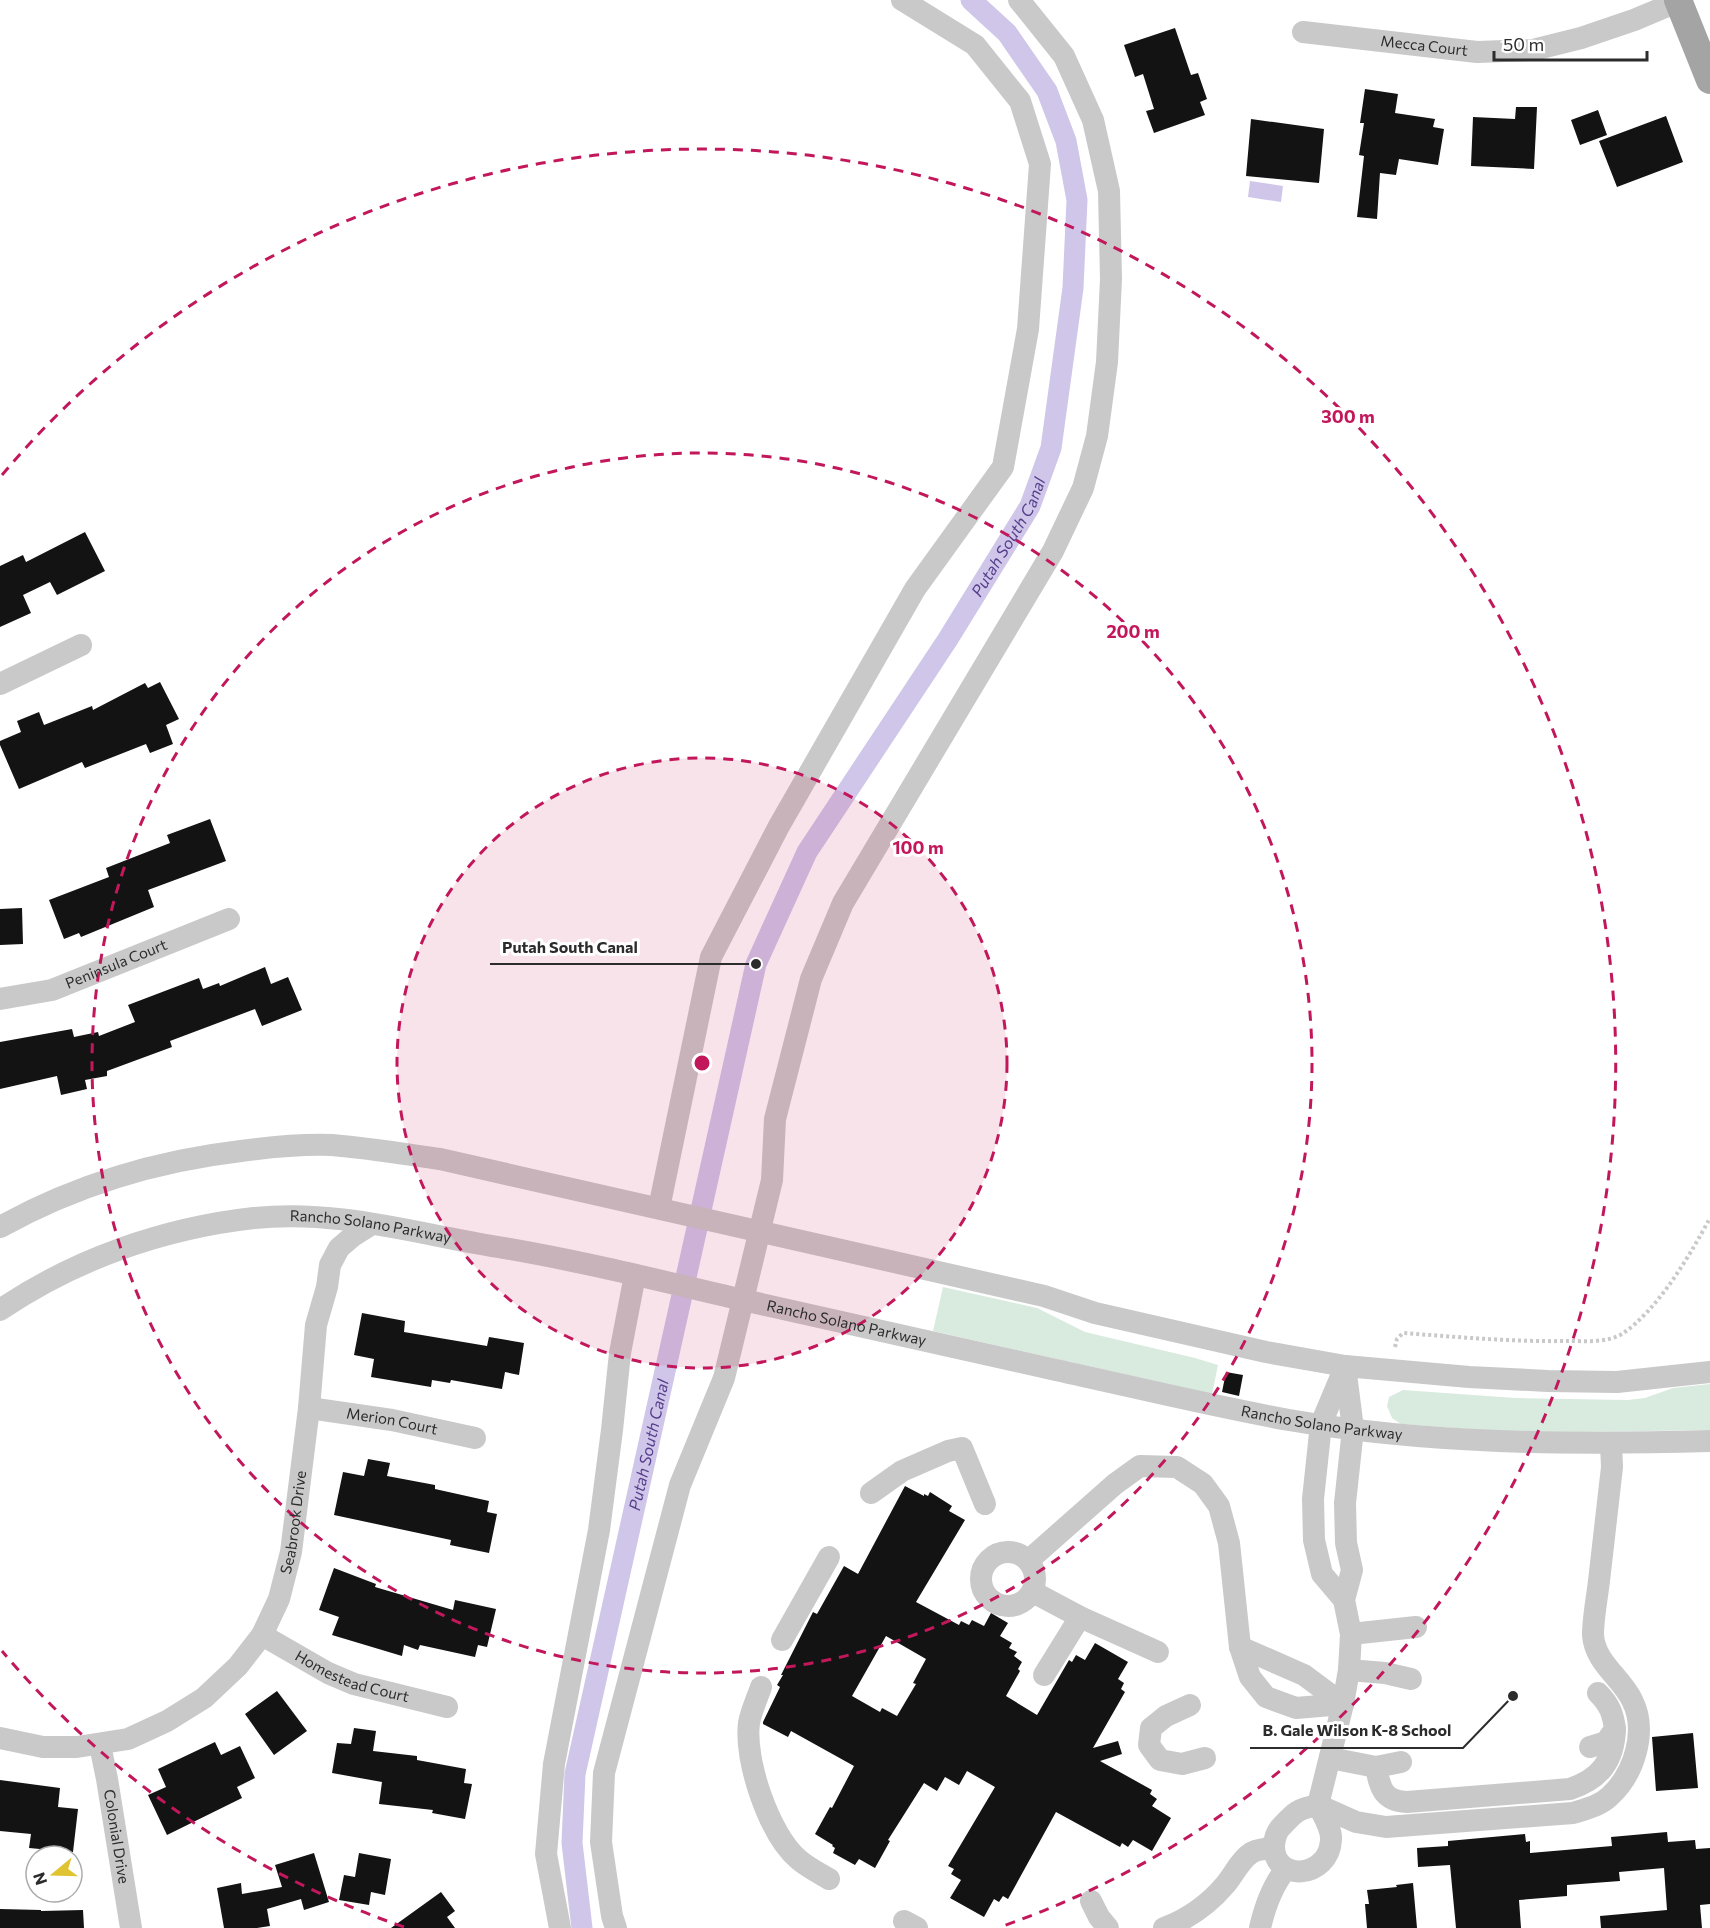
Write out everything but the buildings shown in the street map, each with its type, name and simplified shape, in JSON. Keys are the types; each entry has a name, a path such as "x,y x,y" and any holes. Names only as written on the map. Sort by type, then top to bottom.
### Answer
{"main road":[{"path":"1679,0 1710,80"}],"street":[{"path":"662,1209 711,957 778,826 915,589 1003,467 1028,329 1040,165 1020,101 975,45 902,0"},
{"path":"616,1928 612,1916 601,1842 604,1773 680,1485 724,1378 733,1297 751,1230 772,1180 775,1119 811,979 838,914 860,873 1053,552 1083,488 1096,436 1107,362 1112,279 1109,192 1093,120 1064,56 1019,0"},
{"name":"Mecca Court","path":"1303,32 1477,52 1533,50 1581,38 1634,20 1679,0"},
{"path":"0,684 81,645"},
{"name":"Peninsula Court","path":"0,999 52,990 229,919"},
{"path":"0,1227 55,1200 147,1167 208,1155 270,1147 329,1145 384,1150 440,1159 1044,1296 1106,1316 1266,1352 1345,1366 1469,1377 1617,1382 1710,1371"},
{"name":"Rancho Solano Parkway","path":"0,1310 23,1294 85,1262 147,1240 201,1227 257,1218 330,1216 536,1252 1181,1398 1289,1420 1353,1429 1489,1442 1611,1444 1710,1441"},
{"name":"Seabrook Drive","path":"0,1738 43,1747 100,1745 128,1739 157,1726 204,1698 238,1666 262,1635 279,1599 291,1552 309,1408 316,1325 327,1287 330,1264 339,1248 372,1224"},
{"path":"560,1928 546,1854 554,1764 598,1530 620,1353 645,1277"},
{"path":"1344,1600 1322,1574 1314,1540 1312,1499 1321,1425 1345,1366"},
{"path":"1345,1366 1353,1429 1345,1503 1346,1543 1352,1570 1344,1600 1351,1634 1349,1670 1318,1806 1332,1839 1326,1860 1314,1869 1300,1872 1286,1869 1278,1859 1274,1848 1276,1833 1300,1809 1318,1806 1356,1822 1386,1827 1573,1813 1601,1803 1611,1796 1631,1768 1637,1750 1638,1726 1633,1702 1616,1677 1604,1666 1593,1636 1612,1467 1611,1444"},
{"name":"Merion Court","path":"309,1408 392,1420 475,1438"},
{"path":"871,1493 902,1471 948,1451 962,1448 985,1504"},
{"path":"1029,1560 1115,1484 1140,1466 1177,1467 1203,1484 1219,1506 1229,1543 1240,1647 1250,1677 1266,1697 1296,1708 1343,1704"},
{"path":"1004,1551 1013,1552 1022,1554 1029,1560 1035,1575 1033,1592 1019,1604 1001,1605 986,1595 981,1577 983,1568 995,1554 1004,1551"},
{"path":"782,1640 829,1557"},
{"path":"1033,1592 1080,1617 1158,1652"},
{"path":"1044,1675 1080,1617"},
{"path":"1351,1634 1416,1627"},
{"name":"Homestead Court","path":"262,1635 328,1673 354,1684 447,1707"},
{"path":"1240,1647 1304,1675 1343,1704"},
{"path":"1349,1670 1385,1673 1411,1679"},
{"path":"761,1687 749,1723 751,1759 761,1796 774,1828 797,1859 829,1879"},
{"path":"1376,1767 1380,1786 1394,1802 1570,1789 1590,1781 1606,1765 1612,1752 1615,1730 1613,1713 1598,1693"},
{"path":"1190,1705 1166,1716 1151,1728 1149,1745 1160,1760 1182,1764 1205,1758"},
{"path":"1590,1746 1606,1742 1615,1730"},
{"name":"Colonial Drive","path":"100,1745 131,1928"},
{"path":"1330,1758 1376,1767 1401,1762"},
{"path":"1164,1928 1197,1921 1241,1861 1253,1852 1274,1848"},
{"path":"1260,1928 1271,1892 1276,1881 1286,1869"},
{"path":"1091,1901 1108,1928"}],"path":[{"path":"1395,1347 1397,1338 1403,1333 1523,1342 1602,1340 1621,1334 1651,1307 1690,1256 1710,1218"}],"green space":[{"path":"943,1287 1037,1308 1085,1332 1218,1365 1212,1394 933,1331"},
{"path":"1710,1384 1710,1430 1523,1433 1401,1424 1392,1418 1387,1406 1389,1397 1403,1390 1515,1398 1628,1400 1645,1398 1673,1388"}],"shaded area":[{"path":"1250,181 1283,186 1281,202 1248,197"}],"waterway":[{"name":"Putah South Canal","path":"582,1928 572,1843 575,1774 756,964 807,852 948,639 1030,506 1051,448 1073,288 1077,200 1066,141 1047,91 1007,33 971,0"}],"place":[{"name":"Putah South Canal","path":"756,964"},
{"name":"B. Gale Wilson K-8 School","path":"1513,1696"}]}
